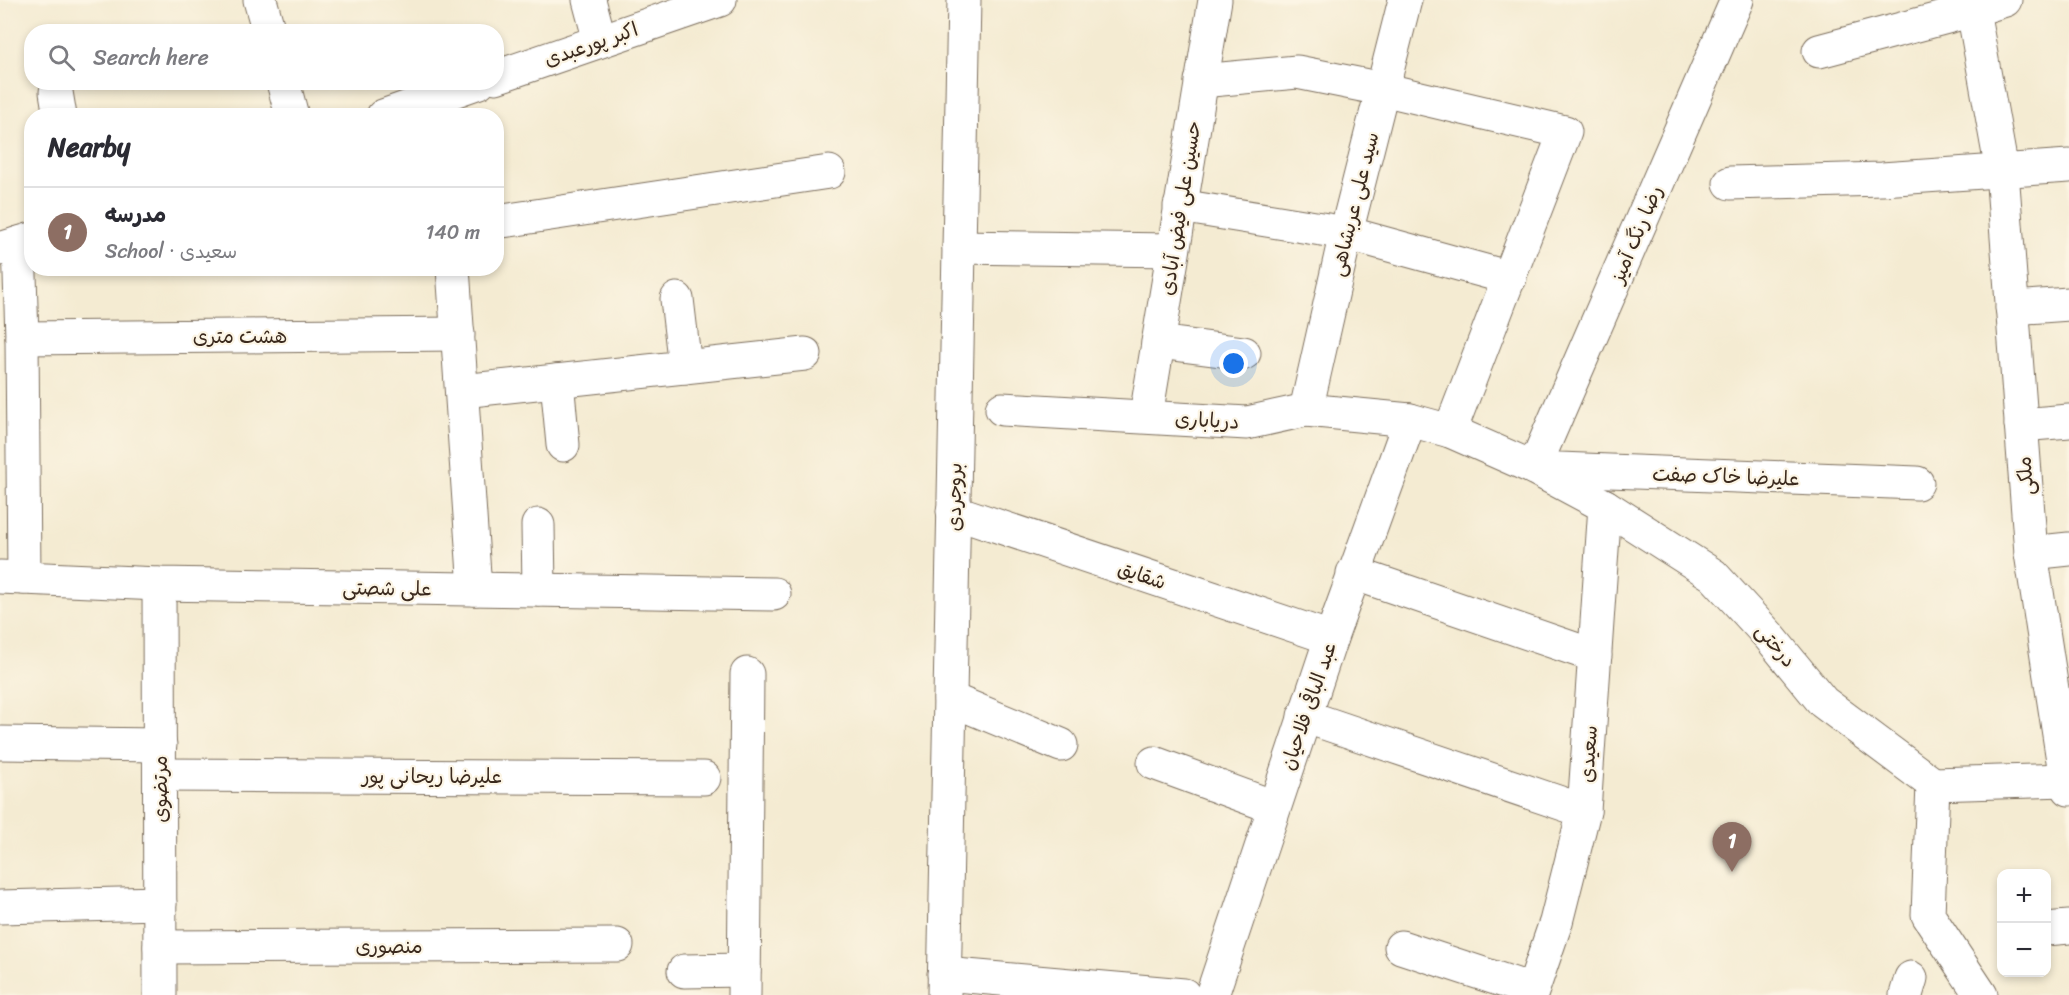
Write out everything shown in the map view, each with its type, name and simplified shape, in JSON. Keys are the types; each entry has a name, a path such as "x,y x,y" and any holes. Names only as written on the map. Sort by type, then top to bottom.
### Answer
{"street":[{"path":"260,0 267,24"},
{"path":"589,0 600,41"},
{"name":"اکبر پورعبدی","path":"504,73 720,0"},
{"name":"بروجردی","path":"944,984 964,0"},
{"name":"حسین علی فیض آبادی","path":"1146,416 1215,0"},
{"name":"سید علی عربشاهی","path":"1306,410 1346,233 1405,0"},
{"name":"رضا رنگ آمیز","path":"1534,468 1737,0"},
{"path":"1819,51 2005,0"},
{"name":"ملکی","path":"1973,10 2001,171 2031,553 2068,785"},
{"path":"1201,81 1297,72 1382,88 1565,132 1450,431"},
{"path":"285,90 290,108"},
{"path":"441,106 466,90"},
{"path":"1730,183 1882,179 2069,166"},
{"path":"504,221 830,172"},
{"path":"1180,206 1346,233 1510,278"},
{"path":"12,577 12,489 22,338 17,244"},
{"path":"959,247 1173,250"},
{"path":"454,276 476,589"},
{"path":"676,299 686,367"},
{"path":"2012,308 2069,304"},
{"name":"هشت متری","path":"22,338 458,334"},
{"path":"1158,342 1244,353"},
{"path":"462,392 805,354"},
{"path":"557,381 563,445"},
{"name":"دریاباری","path":"1002,409 1247,423 1306,410 1410,420"},
{"name":"درختی","path":"1410,420 1450,431 1534,468 1605,506 1713,574 1769,636 1823,702 1933,784"},
{"name":"عبد الباقی فلاحیان","path":"1212,995 1353,573 1410,420"},
{"path":"2021,425 2069,421"},
{"name":"علیرضا خاک صفت","path":"1534,468 1917,483"},
{"name":"سعیدی","path":"1532,992 1556,922 1584,811 1605,506"},
{"name":"شقایق","path":"953,511 1331,638"},
{"path":"538,525 539,590"},
{"path":"2031,553 2069,549"},
{"path":"1353,573 1595,656"},
{"name":"علی شصتی","path":"12,577 159,584 774,594"},
{"name":"مرتضوی","path":"159,584 160,995"},
{"path":"684,971 744,983 747,674"},
{"path":"950,699 1061,745"},
{"path":"1304,716 1584,811"},
{"name":"علیرضا ریحانی پور","path":"0,743 160,760 704,778"},
{"path":"1154,763 1274,807"},
{"path":"1981,995 1928,915 1933,784 2068,785"},
{"path":"0,907 160,903"},
{"path":"2051,929 2069,927"},
{"name":"منصوری","path":"160,947 617,945"},
{"path":"1401,948 1532,992"},
{"path":"944,984 1184,995"}],"place":[{"name":"مدرسه","path":"1732,872"}]}
